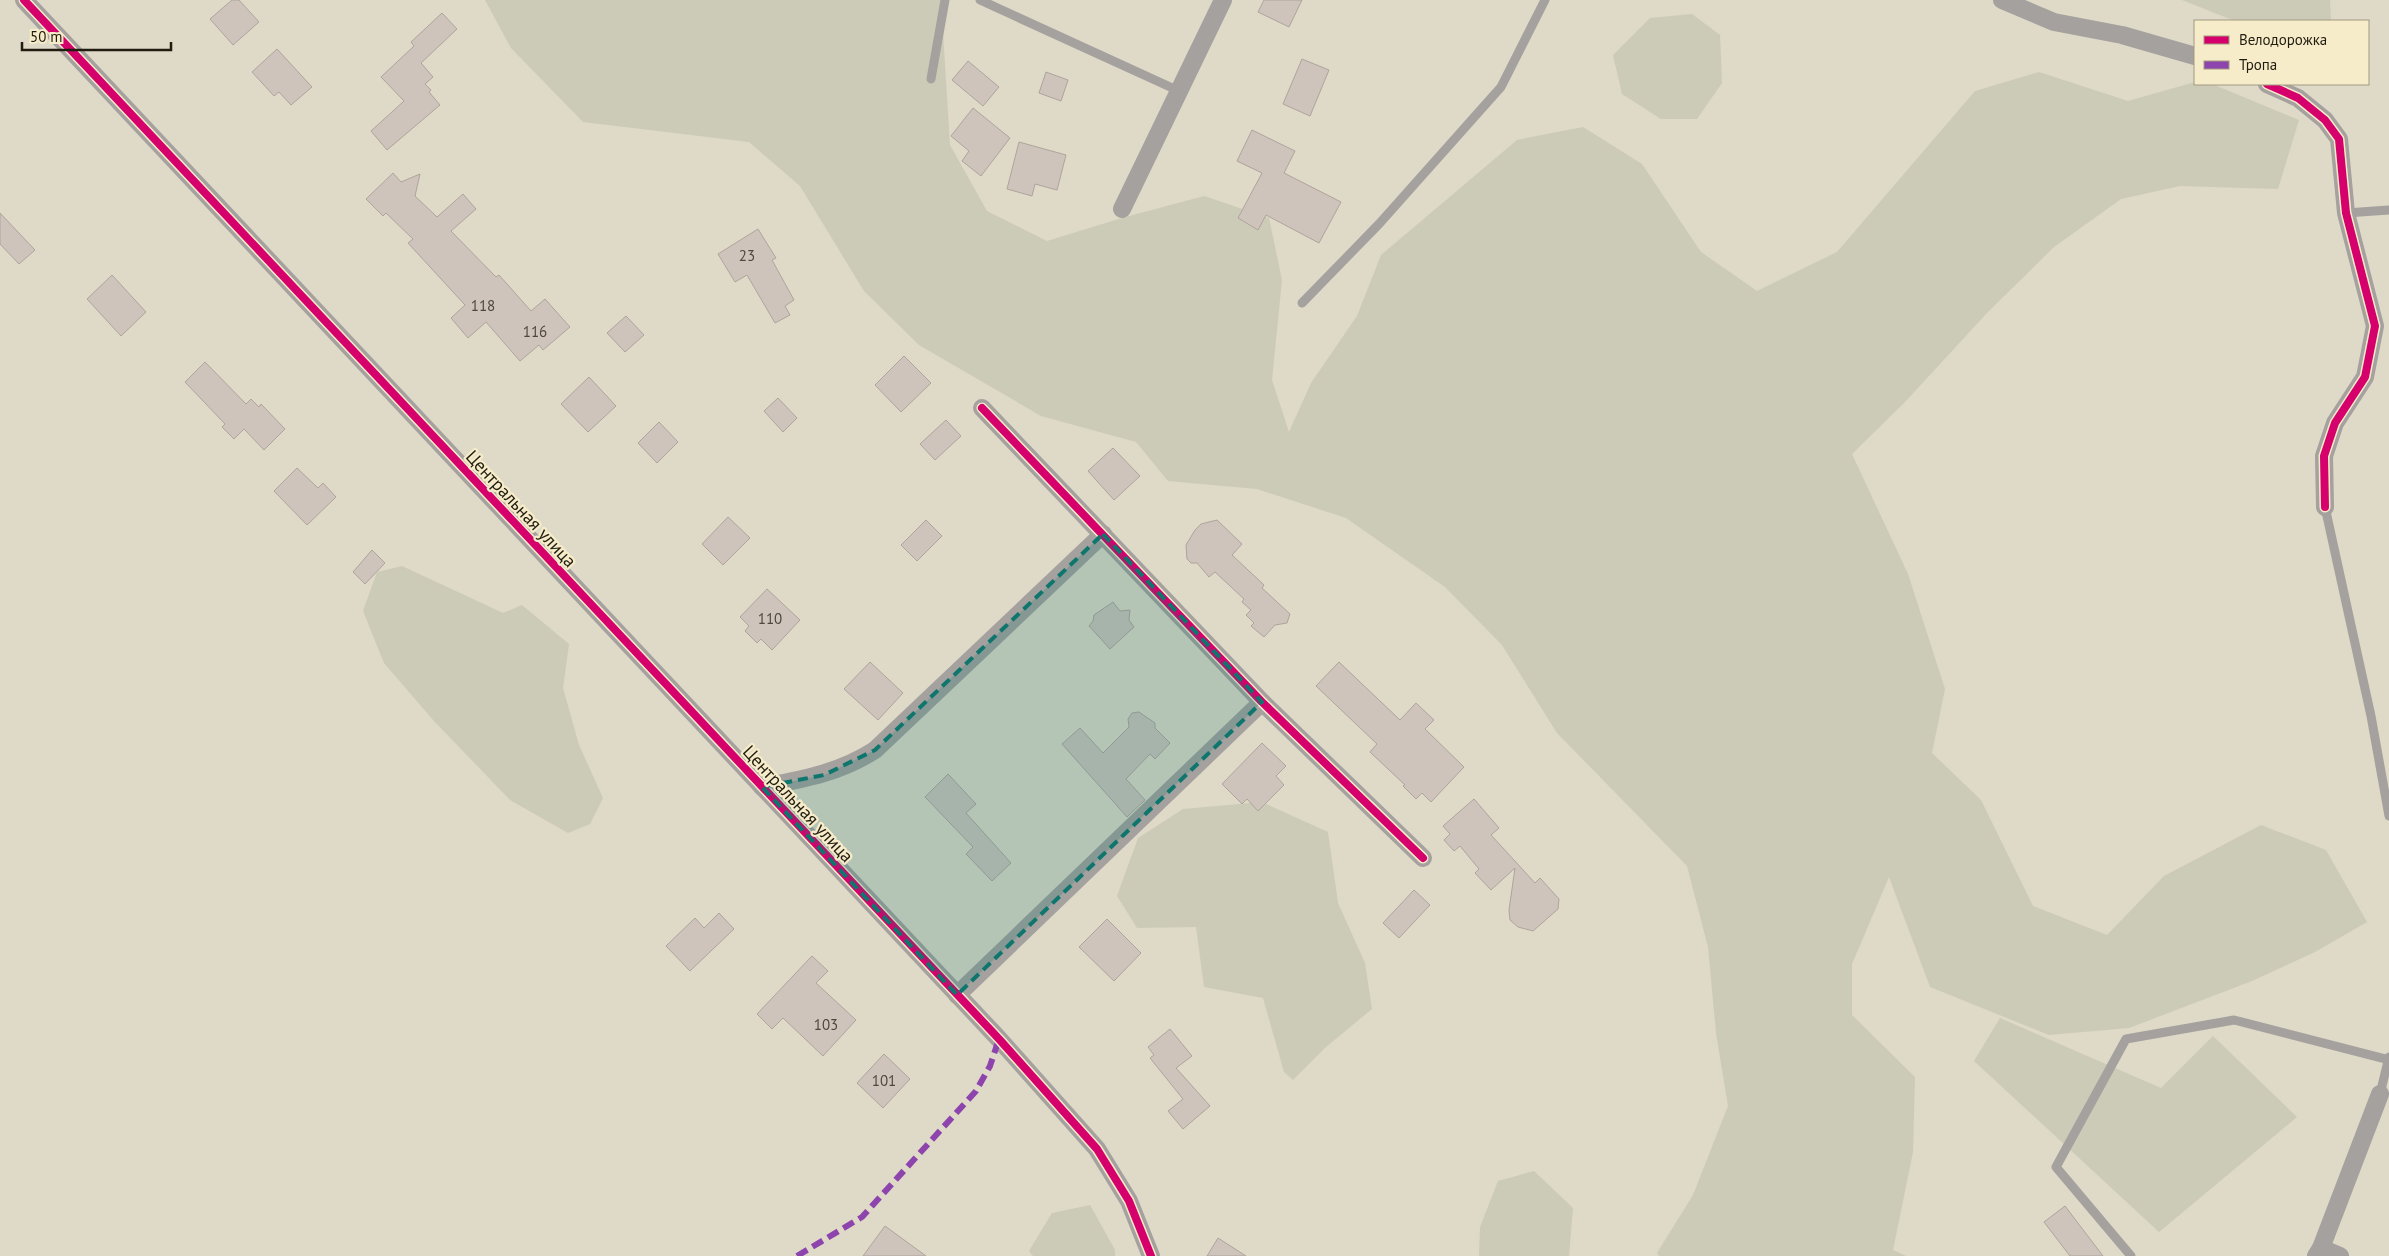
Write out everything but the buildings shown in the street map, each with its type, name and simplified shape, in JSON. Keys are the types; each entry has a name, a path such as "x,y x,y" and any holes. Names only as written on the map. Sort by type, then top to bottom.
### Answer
{"street":[{"name":"Центральная улица","path":"24,0 957,995 1097,1149 1129,1201 1150,1256"},
{"path":"1122,209 1223,0"},
{"path":"2002,0 2054,22 2122,36 2194,56"},
{"path":"2269,85 2298,98 2325,120 2339,139 2346,213 2375,326 2365,377 2335,423 2324,456 2325,507"},
{"path":"982,408 1262,702 1423,858"},
{"path":"762,787 824,775 853,764 875,750 1103,534"},
{"path":"957,995 1262,702"},
{"path":"2340,1256 2319,1252 2380,1094"}],"lane":[{"path":"931,79 945,0"},
{"path":"980,0 1179,91"},
{"path":"1302,303 1379,224 1501,87 1545,0"},
{"path":"2346,213 2389,210"},
{"path":"2325,507 2371,716 2389,816"},
{"path":"2131,1256 2056,1167 2126,1039 2234,1020 2389,1059 2380,1094"}],"highlighted area":[{"path":"1103,534 1262,702 957,995 762,787 824,775 875,750"}],"green space":[{"path":"485,0 941,0 950,145 987,211 1047,241 1204,196 1269,218 1282,280 1272,380 1289,432 1311,383 1357,316 1381,255 1517,140 1583,127 1642,164 1701,252 1757,291 1837,252 1975,91 2039,72 2128,101 2194,82 2194,85 2214,85 2299,120 2278,189 2180,186 2121,199 2054,247 1987,313 1905,402 1852,454 1908,574 1945,689 1932,753 1981,800 2033,906 2107,935 2164,876 2261,825 2326,850 2367,922 2315,952 2252,981 2129,1028 2049,1035 1930,987 1889,877 1852,964 1852,1015 1915,1077 1913,1152 1893,1250 1906,1256 1659,1256 1657,1253 1693,1195 1728,1106 1716,1033 1708,947 1687,866 1557,733 1502,645 1445,587 1346,518 1257,489 1168,481 1136,442 1041,416 919,345 864,291 800,186 749,142 583,122 511,48"},
{"path":"2182,0 2330,0 2331,20 2232,20"},
{"path":"1692,14 1720,35 1722,83 1697,119 1661,119 1622,94 1613,55 1650,18"},
{"path":"402,566 503,613 522,605 569,644 563,688 579,745 603,798 590,824 568,833 510,800 434,721 384,663 363,611 377,572"},
{"path":"1262,802 1328,832 1338,903 1365,963 1372,1009 1326,1047 1293,1080 1284,1072 1263,998 1204,987 1196,927 1137,928 1117,896 1138,838 1183,809"},
{"path":"2000,1018 2161,1088 2213,1036 2297,1117 2159,1232 1974,1061"},
{"path":"1534,1171 1573,1208 1569,1256 1479,1256 1480,1227 1498,1181"},
{"path":"1090,1205 1115,1250 1115,1256 1033,1256 1029,1251 1052,1213"}],"marked path":[{"path":"797,1256 862,1217 976,1091 990,1066 999,1039"}],"cycle path":[{"path":"24,0 999,1039 1097,1149 1129,1201 1151,1256"},
{"path":"2269,85 2298,98 2325,120 2339,139 2346,213 2375,326 2365,377 2335,423 2324,456 2325,507"},
{"path":"982,408 1262,702 1423,858"}]}
